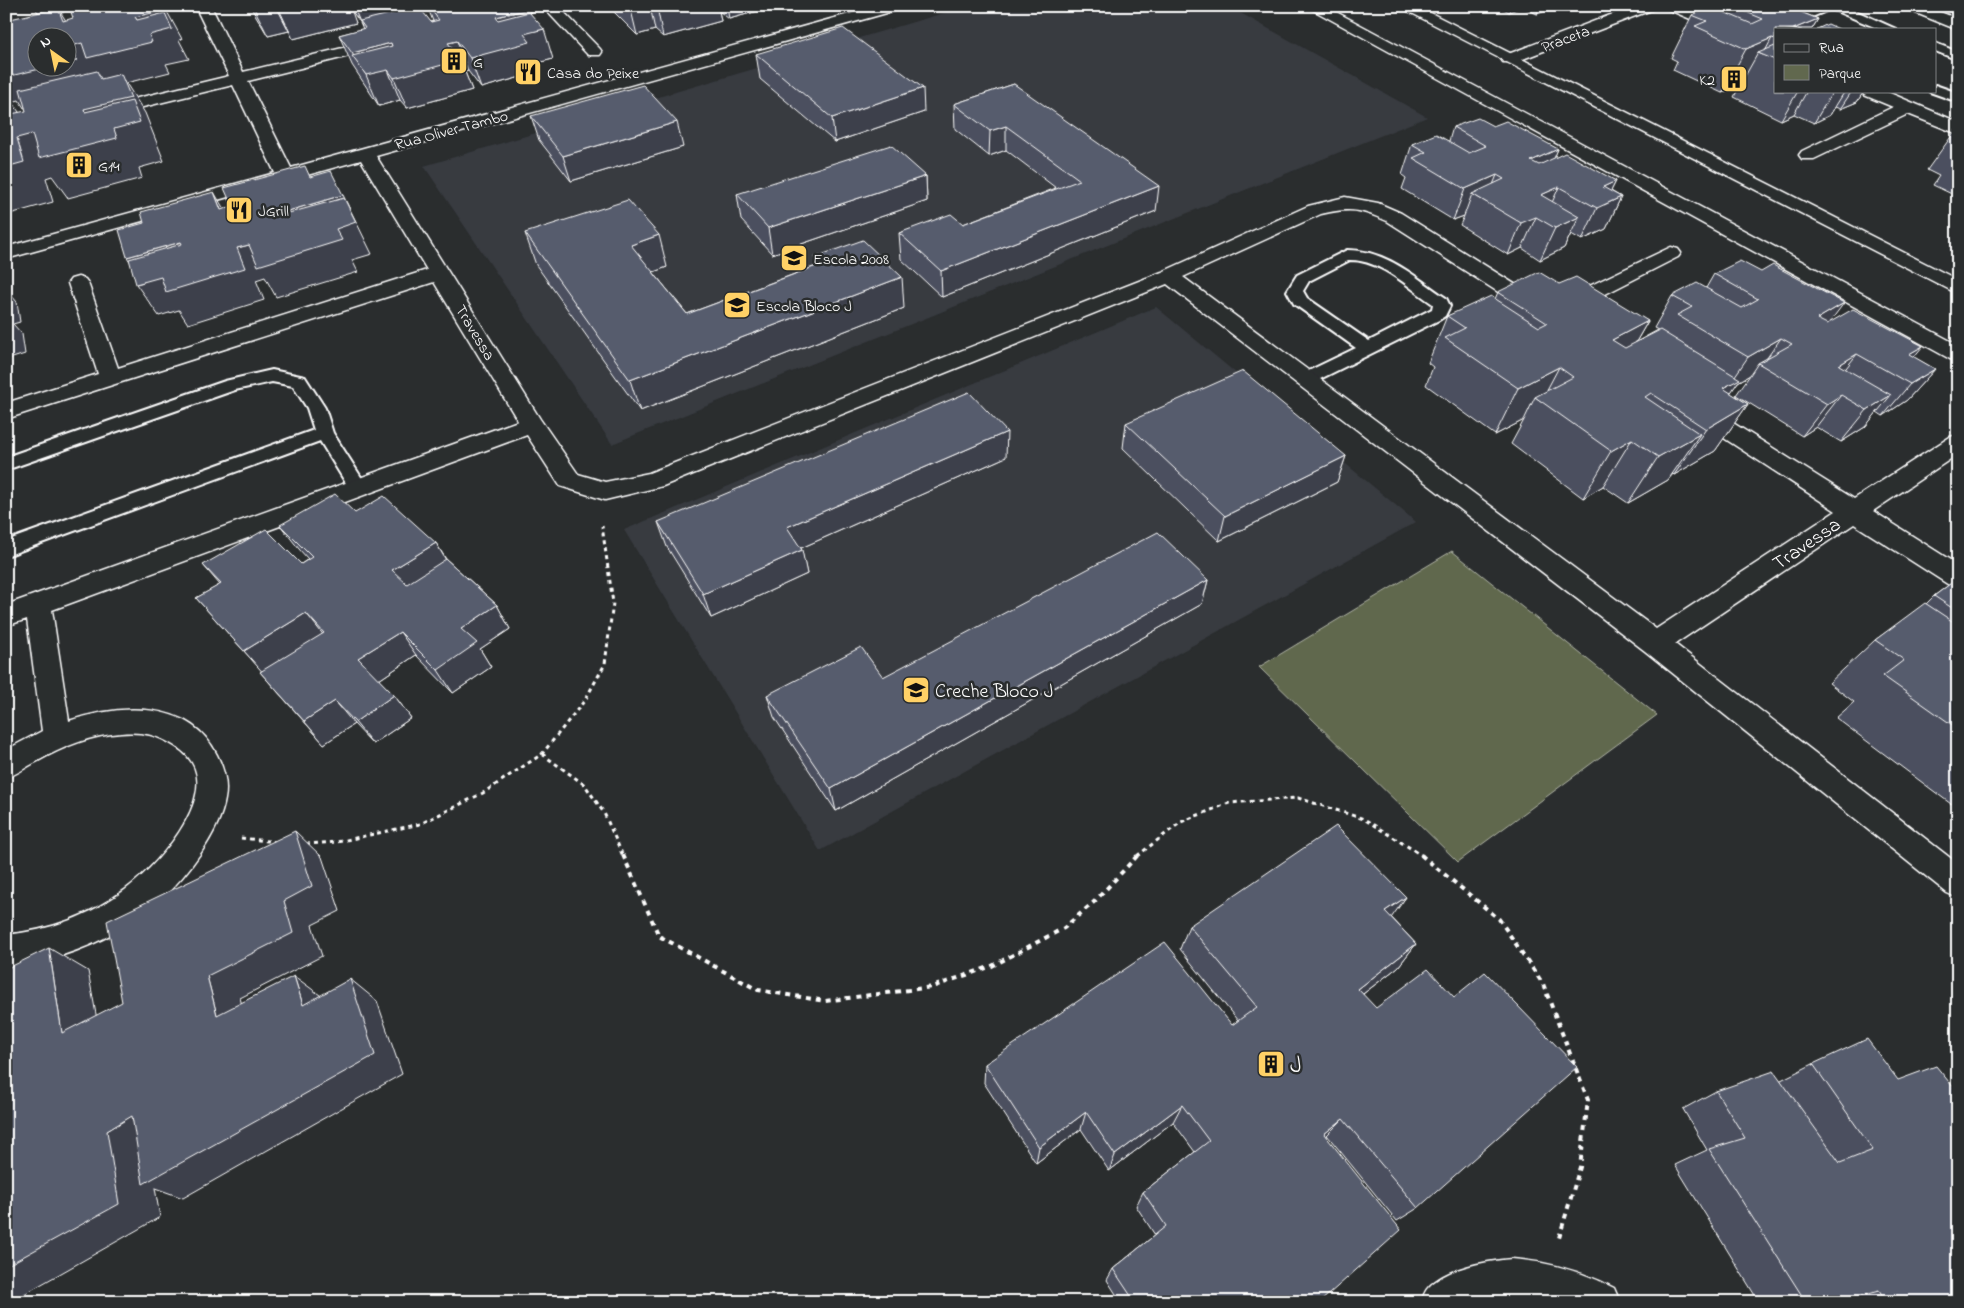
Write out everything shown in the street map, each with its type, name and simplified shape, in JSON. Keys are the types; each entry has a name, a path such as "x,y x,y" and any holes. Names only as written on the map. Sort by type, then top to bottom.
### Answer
{"street":[{"path":"203,6 240,78 285,175"},
{"path":"476,20 533,6"},
{"path":"549,6 594,52"},
{"name":"Rua Oliver Tambo","path":"6,253 896,6"},
{"path":"1313,6 1958,354"},
{"path":"1405,6 1958,288"},
{"name":"Praceta","path":"1509,59 1649,6"},
{"path":"1672,6 1774,50"},
{"path":"1911,6 1958,24"},
{"path":"90,114 401,38"},
{"path":"1872,92 1958,129"},
{"path":"1808,155 1908,108"},
{"name":"Travessa","path":"365,152 532,424 569,480 605,491"},
{"path":"605,491 654,480 1169,276 1315,210 1345,203 1371,207 1394,217 1557,319 1671,253"},
{"path":"6,411 440,273"},
{"path":"1169,276 1304,380 1655,643 1958,883"},
{"path":"78,283 110,377"},
{"path":"1680,400 1958,578"},
{"path":"6,616 532,424"},
{"name":"Travessa","path":"1655,643 1958,443"},
{"path":"38,605 57,736"},
{"path":"6,765 57,736 93,725 126,721 156,723 181,732 199,747 209,768 211,793 202,822 184,853 159,882 125,909 87,930 47,945 6,951"},
{"path":"1441,1302 1462,1288 1502,1278 1547,1282 1592,1297 1600,1302"}],"lane":[{"path":"1792,28 1792,21 1828,6"},
{"path":"1834,6 1888,28"},
{"path":"1936,47 1958,56"},
{"path":"1936,89 1958,98"},
{"path":"1304,380 1366,347 1433,316 1439,312 1442,306 1440,301 1384,263 1363,255 1347,255 1303,278 1295,291 1300,301 1366,347"},
{"path":"6,464 231,385 272,376 299,381 316,408 324,433 359,488"},
{"path":"6,549 271,454 324,433"}],"path":[{"path":"304,844 338,842 420,824 483,794 542,754 585,700 604,664 613,603 601,533 605,491"},
{"path":"542,754 585,785 604,813 659,936 758,990 825,1000 932,987 992,966 1064,928 1095,901 1141,851 1181,822 1229,803 1298,798 1364,819 1428,859 1499,919 1543,984 1588,1100 1580,1167 1547,1282"},
{"path":"202,822 241,838 286,843"}],"shaded area":[{"name":"Escola Bloco J","path":"968,6 1228,6 1427,117 612,444 424,166"},
{"name":"Creche Bloco J","path":"1156,307 1416,522 820,851 624,530"}],"green space":[{"path":"1452,551 1657,715 1458,862 1259,667"}],"building":[{"path":"69,6 164,6 165,10 135,17 137,20 165,13 172,29 149,35 152,42 87,58 82,43 78,44 78,28 28,28 28,72 6,77 6,49 9,48 9,45 6,45 6,20 58,8 63,21 73,18"},
{"path":"277,6 291,6 279,9"},
{"path":"428,6 526,6 529,9 496,17 498,20 529,12 544,29 524,34 530,42 470,58 457,41 448,43 461,60 394,78 388,70 366,75 352,56 392,46 391,43 352,53 339,35 365,28 360,21 419,7 431,22 439,20"},
{"path":"1732,6 1786,6 1818,19 1796,28 1774,28 1774,39 1746,49 1695,26 1707,21 1692,15 1712,7 1752,24 1763,19"},
{"path":"1828,24 1837,28 1819,28"},
{"path":"843,28 923,88 832,118 756,54"},
{"path":"1774,46 1774,60 1758,53"},
{"path":"97,71 101,79 121,74 131,98 84,109 85,112 132,101 140,122 114,129 117,138 39,158 32,134 17,138 24,162 6,167 6,96 11,114 26,111 20,89 67,78 78,78 78,75"},
{"path":"1014,84 1159,186 941,271 899,233 951,214 963,224 1080,180 1006,126 990,131 954,104"},
{"path":"643,85 677,122 563,156 531,116"},
{"path":"1478,118 1493,126 1506,121 1558,149 1531,161 1539,165 1565,153 1616,181 1603,187 1621,197 1597,208 1559,187 1541,195 1579,217 1555,228 1536,217 1521,223 1472,194 1504,179 1497,175 1465,189 1413,158 1426,152 1412,144 1436,134 1469,153 1486,146 1453,127"},
{"path":"891,145 926,176 768,228 737,194"},
{"path":"305,166 310,177 331,171 343,195 288,211 289,213 344,198 356,222 336,229 342,240 258,266 249,245 237,248 245,268 166,292 161,277 136,284 129,259 182,244 181,242 127,257 119,230 144,223 141,212 214,192 221,210 232,206 224,188"},
{"path":"628,200 659,235 631,245 687,314 822,264 815,257 863,240 902,277 630,380 525,233"},
{"path":"1740,261 1761,272 1773,265 1844,303 1817,319 1827,324 1853,309 1923,346 1909,354 1935,369 1910,384 1857,354 1839,365 1891,395 1867,410 1841,395 1827,404 1758,363 1792,344 1781,338 1748,357 1677,315 1692,307 1672,296 1697,283 1742,308 1758,299 1714,274"},
{"path":"1539,272 1559,284 1576,277 1648,321 1612,340 1625,348 1660,330 1740,379 1723,388 1748,404 1706,429 1651,393 1645,397 1700,434 1658,457 1632,439 1611,451 1535,397 1573,377 1559,367 1518,388 1445,338 1465,328 1447,316 1491,296 1539,327 1547,323 1498,292"},
{"path":"1243,371 1346,456 1225,516 1126,423"},
{"path":"969,392 1007,432 787,527 802,550 703,594 658,522"},
{"path":"335,494 355,513 384,496 436,543 392,570 407,584 446,559 497,605 461,629 477,643 438,670 400,632 358,658 394,695 355,722 335,701 304,721 260,672 324,633 306,613 244,651 196,598 221,584 203,565 266,529 301,564 312,557 280,525"},
{"path":"1158,532 1208,580 831,789 767,695 861,647 883,677"},
{"path":"1958,578 1958,612 1934,596"},
{"path":"1925,603 1958,625 1958,729 1883,676 1904,660 1875,640"},
{"name":"J","path":"1336,826 1406,897 1385,911 1416,944 1358,989 1376,1008 1428,969 1454,997 1485,972 1577,1067 1418,1208 1343,1119 1324,1134 1401,1230 1320,1302 1135,1302 1113,1269 1166,1226 1143,1192 1209,1141 1182,1105 1115,1155 1086,1112 1039,1147 985,1064 1165,942 1232,1025 1257,1007 1189,926"},
{"path":"295,831 312,886 284,901 293,933 207,976 217,1015 294,976 303,1005 350,979 375,1055 143,1184 132,1116 107,1131 119,1204 6,1266 6,969 49,948 62,1033 122,1002 107,921"},
{"path":"1867,1039 1898,1080 1936,1066 1958,1093 1958,1302 1886,1302 1879,1291 1836,1302 1806,1302 1709,1149 1745,1138 1716,1091 1774,1071 1840,1163 1873,1150 1813,1064"}],"place":[{"name":"G","path":"454,61"},
{"name":"Casa do Peixe","path":"528,72"},
{"name":"K2","path":"1734,79"},
{"name":"G14","path":"79,165"},
{"name":"JGrill","path":"239,210"},
{"name":"Escola 2008","path":"794,258"},
{"name":"Escola Bloco J","path":"737,305"},
{"name":"Creche Bloco J","path":"916,690"},
{"name":"J","path":"1271,1064"}]}
